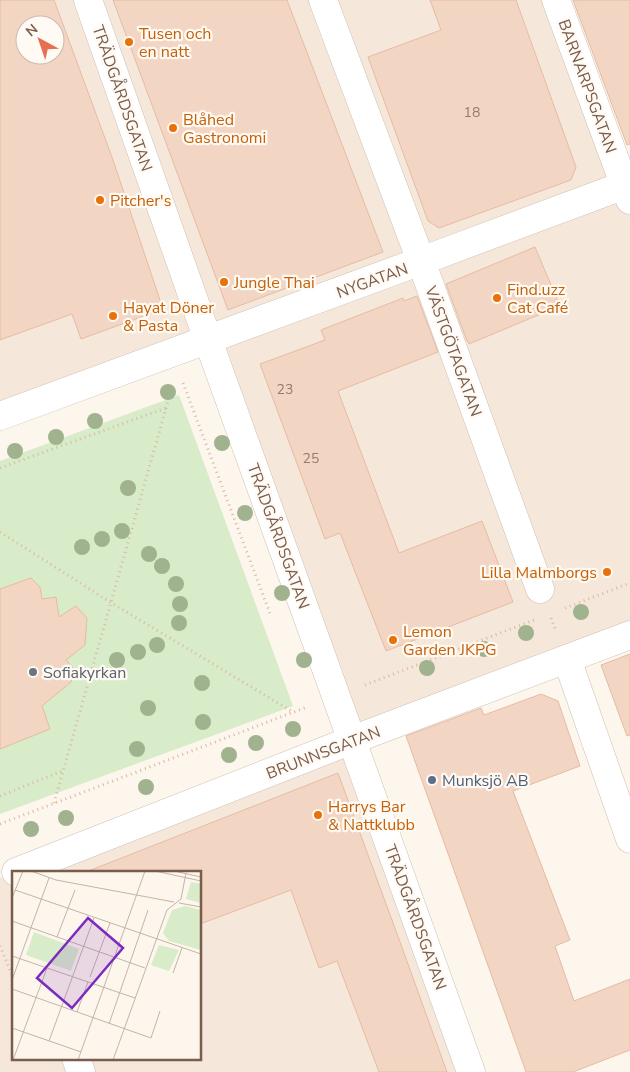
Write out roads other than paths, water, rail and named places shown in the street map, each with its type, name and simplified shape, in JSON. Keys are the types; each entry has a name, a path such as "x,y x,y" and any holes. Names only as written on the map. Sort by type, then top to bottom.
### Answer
{"street":[{"name":"TRÄDGÅRDSGATAN","path":"88,0 190,353 352,740 471,1072"},
{"name":"VÄSTGÖTAGATAN","path":"323,0 421,262 540,590"},
{"name":"BARNARPSGATAN","path":"556,0 628,190"},
{"name":"NYGATAN","path":"0,416 190,353 421,262 628,190"},
{"name":"BRUNNSGATAN","path":"27,871 352,740 630,635"},
{"path":"567,659 630,839"},
{"path":"77,1060 81,1072"}],"place":[{"name":"Tusen och en natt","path":"129,42"},
{"name":"Blåhed Gastronomi","path":"173,128"},
{"name":"Pitcher's","path":"100,200"},
{"name":"Jungle Thai","path":"224,282"},
{"name":"Find.uzz Cat Café","path":"497,298"},
{"name":"Hayat Döner & Pasta","path":"113,316"},
{"name":"Lilla Malmborgs","path":"607,572"},
{"name":"Lemon Garden JKPG","path":"393,640"},
{"name":"Sofiakyrkan","path":"33,672"},
{"name":"Munksjö AB","path":"432,780"},
{"name":"Harrys Bar & Nattklubb","path":"318,815"}]}
